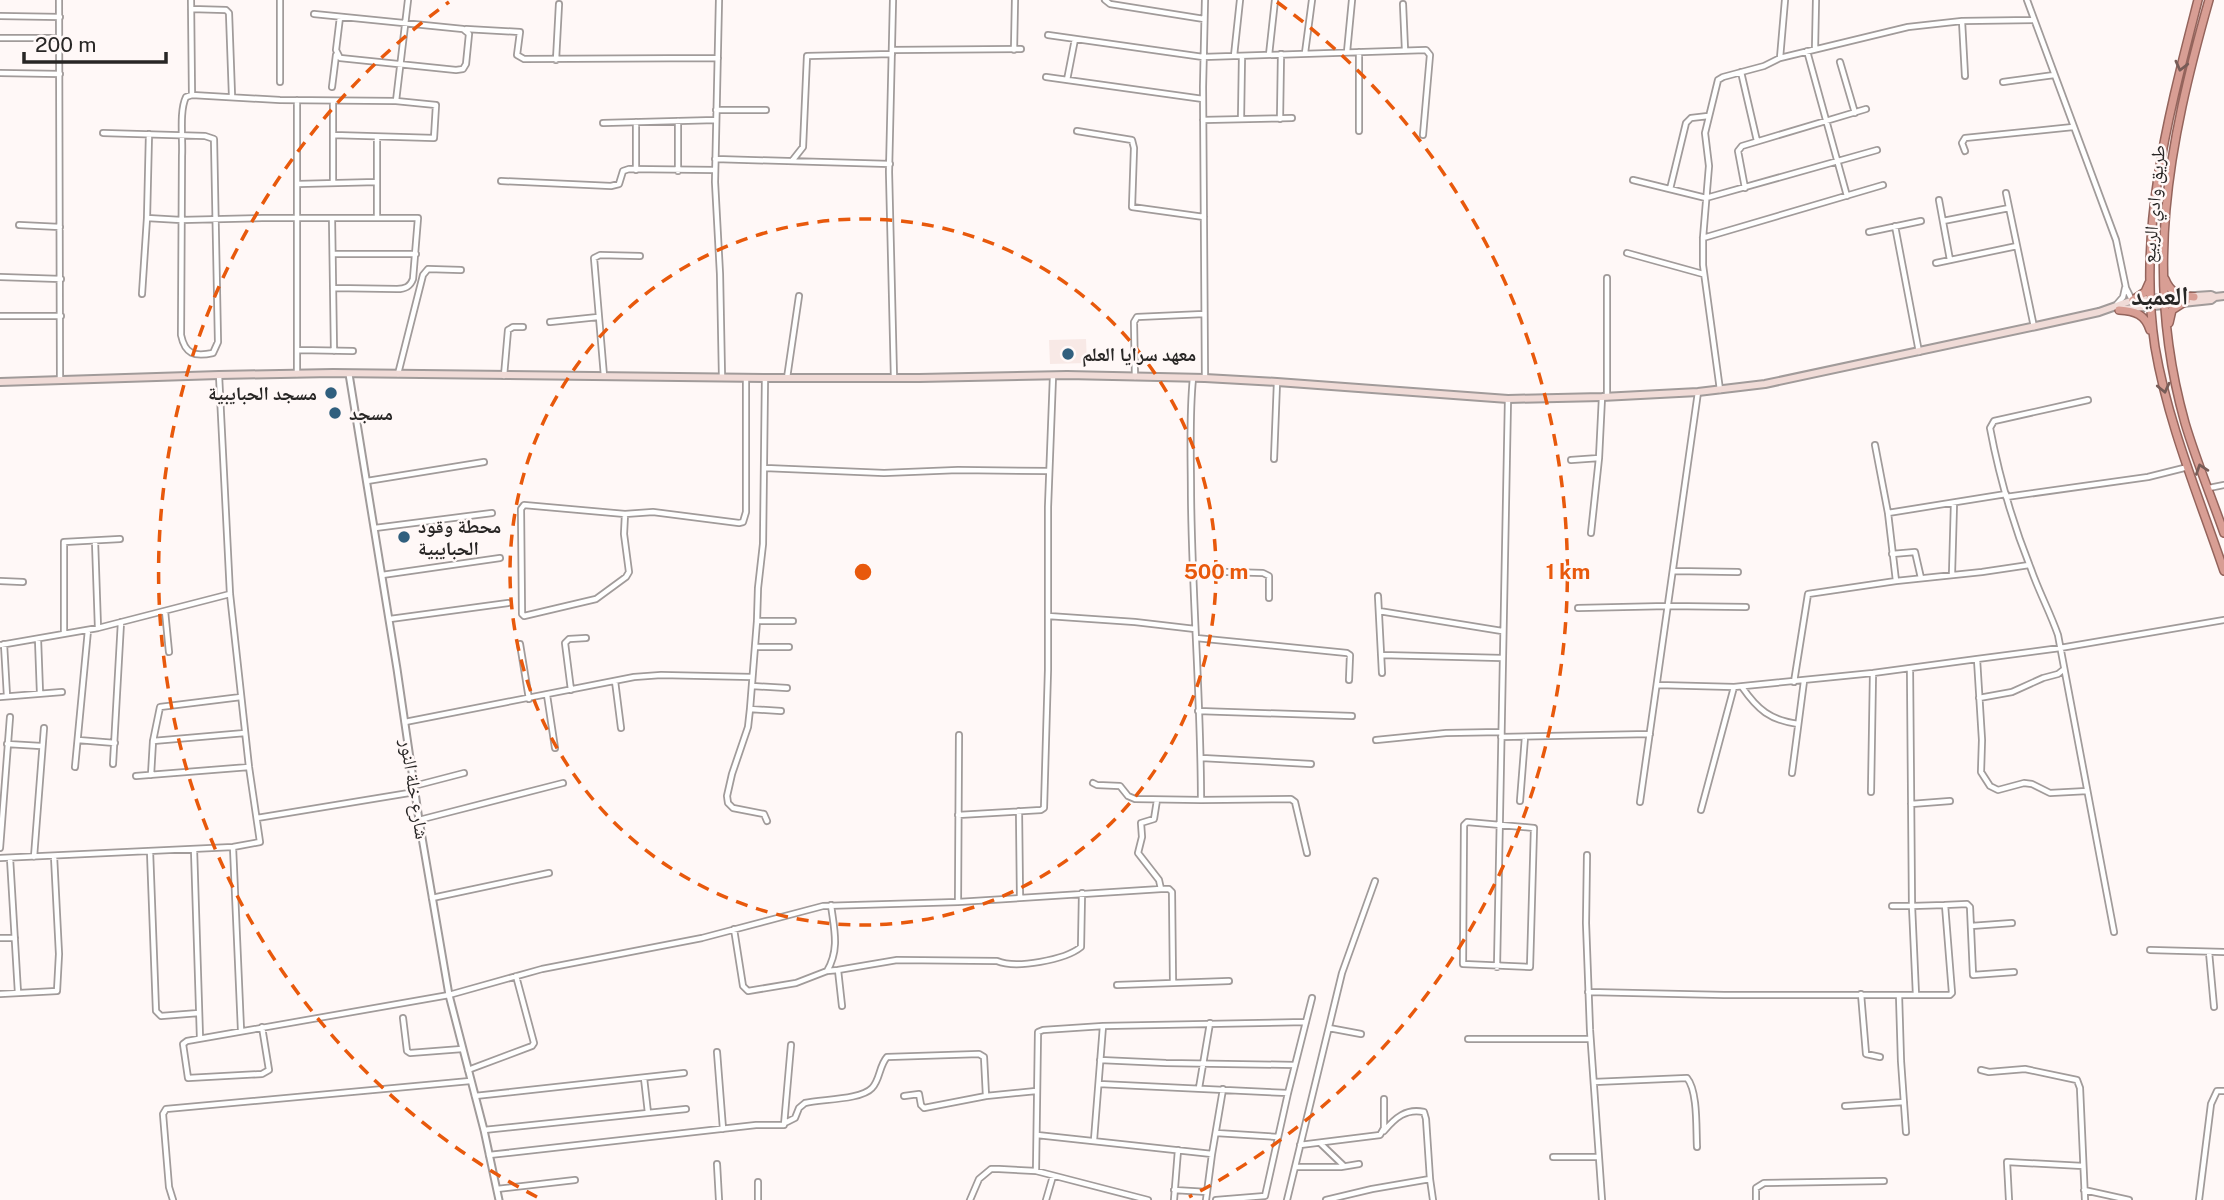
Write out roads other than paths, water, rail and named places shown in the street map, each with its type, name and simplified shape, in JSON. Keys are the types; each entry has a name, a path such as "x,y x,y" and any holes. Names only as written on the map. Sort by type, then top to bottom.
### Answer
{"highway":[{"path":"2155,345 2151,275 2155,191 2173,99 2198,0"},
{"name":"طريق وادي الربيع","path":"2209,0 2191,64 2174,142 2164,210 2162,271 2168,341 2185,422 2224,533"},
{"path":"2162,271 2171,290 2178,295 2194,297"},
{"path":"2132,300 2145,292 2151,275"},
{"path":"2168,341 2171,313 2176,306 2186,301"},
{"path":"2117,308 2135,312 2144,317 2148,324 2173,423 2224,571"},
{"path":"2204,513 2216,510"}],"main road":[{"path":"0,382 349,373 722,378 1053,376 1205,378 1508,399 1604,397 1698,392 1765,384 2117,308 2211,295 2224,296"},
{"path":"2163,301 2211,300 2215,297"},
{"path":"2117,308 2132,300 2151,302"}],"street":[{"path":"59,0 60,379"},
{"path":"191,0 192,95"},
{"path":"280,0 280,82"},
{"path":"396,101 408,0"},
{"path":"719,0 715,170 722,378"},
{"path":"893,0 890,164 894,378"},
{"path":"1014,50 1016,0"},
{"path":"1105,0 1110,4 1205,19"},
{"path":"1205,378 1203,57 1206,0"},
{"path":"1234,56 1240,0"},
{"path":"1269,55 1275,0"},
{"path":"1305,53 1312,0"},
{"path":"1347,52 1352,0"},
{"path":"1780,58 1785,0"},
{"path":"1815,49 1816,0"},
{"path":"2027,0 2116,240 2125,283 2132,300"},
{"path":"1403,4 1405,50"},
{"path":"556,60 559,5"},
{"path":"191,9 226,10 229,13 232,96"},
{"path":"314,14 520,32 517,51 520,57 556,60 718,58"},
{"path":"0,16 60,17"},
{"path":"332,87 340,17"},
{"path":"1720,390 1704,274 1703,238 1709,166 1705,133 1718,80 1771,64 1780,58 1908,27 1962,21 2034,20"},
{"path":"1962,21 1965,76"},
{"path":"336,50 342,59 463,69 466,64 469,34 459,28"},
{"path":"1048,34 1203,57 1426,50 1430,55 1423,135"},
{"path":"0,38 60,38"},
{"path":"1067,80 1075,39"},
{"path":"792,161 803,147 807,56 810,54 1021,49"},
{"path":"1807,51 1847,196"},
{"path":"1359,52 1359,131"},
{"path":"1280,118 1281,54"},
{"path":"1241,119 1242,55"},
{"path":"1840,62 1855,113"},
{"path":"1741,72 1756,141"},
{"path":"0,73 60,75"},
{"path":"2003,82 2054,75"},
{"path":"1046,78 1203,99"},
{"path":"103,133 149,135 183,136 209,137 216,142 218,342 208,355 188,352 183,343 181,220 183,136 183,102 186,97 192,95 396,101 436,105 434,138 333,135"},
{"path":"296,375 298,100"},
{"path":"333,101 333,183"},
{"path":"716,110 766,110"},
{"path":"1745,188 1738,151 1742,146 1866,110"},
{"path":"1670,189 1686,123 1691,118 1708,116"},
{"path":"1203,120 1292,118"},
{"path":"603,123 716,120"},
{"path":"678,121 678,171"},
{"path":"636,122 636,170"},
{"path":"1965,151 1962,142 1965,138 2073,127"},
{"path":"1077,131 1132,140 1135,148 1132,206 1204,217"},
{"path":"142,294 149,135"},
{"path":"377,137 377,217"},
{"path":"1633,180 1706,198 1877,150"},
{"path":"715,159 890,164"},
{"path":"501,181 611,186 619,184 623,171 715,170"},
{"path":"298,184 377,182"},
{"path":"1703,238 1883,185"},
{"path":"2006,193 2034,327"},
{"path":"1939,200 1950,260"},
{"path":"1942,221 2010,208"},
{"path":"147,218 418,218 413,279 407,288 333,288"},
{"path":"332,218 334,351"},
{"path":"1869,232 1921,221"},
{"path":"19,225 60,227"},
{"path":"1895,226 1919,352"},
{"path":"1936,262 2017,246"},
{"path":"1626,253 1704,274"},
{"path":"332,254 416,254"},
{"path":"604,377 594,258 600,255 640,256"},
{"path":"397,375 423,275 428,269 461,270"},
{"path":"0,277 61,279"},
{"path":"1591,533 1604,397 1607,278"},
{"path":"2117,308 2123,297 2125,283"},
{"path":"787,378 799,296"},
{"path":"1135,377 1134,322 1137,317 1204,314"},
{"path":"0,316 61,316"},
{"path":"550,322 598,317"},
{"path":"504,376 508,330 523,327"},
{"path":"298,351 353,351"},
{"name":"شارع خلة النور","path":"349,373 449,995 499,1200"},
{"path":"0,858 233,847 260,842 230,594 219,375"},
{"path":"958,815 1044,808 1053,376"},
{"path":"625,514 624,534 629,572 626,577 596,599 524,616 522,614 524,505 625,514 653,512 743,522 746,512 746,378"},
{"path":"765,378 763,544 750,709 748,727 728,787 727,800 733,808 764,814 767,821"},
{"path":"1193,378 1190,426 1195,629 1202,758 1201,800"},
{"path":"1274,459 1277,382"},
{"path":"1640,802 1698,392"},
{"path":"1497,967 1508,399"},
{"path":"2088,400 1992,422 1990,428 2006,496 2029,565 2050,612 2060,648 2114,932"},
{"path":"1875,445 1888,513 1896,581"},
{"path":"1571,460 1599,458"},
{"path":"367,481 484,462"},
{"path":"1888,513 2148,477 2188,467"},
{"path":"765,468 884,473 1049,471"},
{"path":"2208,489 2224,485"},
{"path":"1952,574 1954,503"},
{"path":"375,528 492,513"},
{"path":"64,634 64,542 120,539"},
{"path":"95,541 98,628"},
{"path":"1892,554 1915,552 1921,578"},
{"path":"382,575 500,558"},
{"path":"1794,682 1807,596 1810,592 2029,565"},
{"path":"1673,570 1738,572"},
{"path":"1193,571 1263,573 1269,576 1269,598"},
{"path":"0,582 23,582"},
{"path":"7,696 2,645 98,628 230,594"},
{"path":"1378,596 1382,673"},
{"path":"390,619 508,603"},
{"path":"1578,608 1746,607"},
{"path":"165,611 169,652"},
{"path":"1379,611 1502,632"},
{"path":"1048,616 1195,629"},
{"path":"1658,685 1742,687 1804,681 2060,648 2224,620"},
{"path":"757,621 793,621"},
{"path":"113,764 121,622"},
{"path":"75,767 88,630"},
{"path":"571,690 565,643 569,639 586,638"},
{"path":"1196,638 1347,653 1350,655 1349,680"},
{"path":"37,639 40,693"},
{"path":"520,644 529,699"},
{"path":"755,647 789,647"},
{"path":"1381,655 1502,658"},
{"path":"1977,659 1981,772 1990,786 1998,790 2024,783 2050,793 2087,791"},
{"path":"1910,668 1912,906 1916,995"},
{"path":"1979,698 2015,691 2058,674 2064,669"},
{"path":"1871,792 1873,673"},
{"path":"405,722 615,681 661,675 752,677"},
{"path":"615,681 621,728"},
{"path":"1792,773 1804,681"},
{"path":"752,686 787,688"},
{"path":"1701,810 1734,687"},
{"path":"1742,687 1755,705 1766,714 1781,721 1798,724"},
{"path":"0,697 62,692"},
{"path":"547,695 555,748"},
{"path":"151,775 153,741 160,707 241,697"},
{"path":"750,709 781,711"},
{"path":"1198,711 1352,716"},
{"path":"0,848 10,717"},
{"path":"34,858 44,728"},
{"path":"153,741 245,733"},
{"path":"1376,740 1437,734 1501,734 1525,737 1650,734"},
{"path":"958,902 959,735"},
{"path":"1520,801 1525,737"},
{"path":"78,740 115,743"},
{"path":"7,744 41,746"},
{"path":"1202,758 1311,764"},
{"path":"136,776 249,767"},
{"path":"257,818 415,789 464,773"},
{"path":"419,820 563,783"},
{"path":"1093,783 1120,786 1131,798 1293,800 1307,853"},
{"path":"1157,800 1154,819 1143,820 1141,824 1142,837 1138,850 1159,880 1161,889"},
{"path":"1911,804 1950,801"},
{"path":"1019,811 1020,897"},
{"path":"1467,822 1499,825 1534,828 1531,966 1528,968 1463,964 1464,825 1467,822"},
{"path":"233,847 241,1030"},
{"path":"194,849 200,1038"},
{"path":"150,851 156,1011 162,1016 199,1013"},
{"path":"1587,855 1590,1039 1602,1200"},
{"path":"0,994 57,991 59,954 54,856"},
{"path":"10,858 18,993"},
{"path":"432,898 549,873"},
{"path":"1287,1200 1342,972 1375,881"},
{"path":"262,1027 269,1070 262,1074 188,1078 183,1044 200,1038 241,1030 449,995 516,976 667,946 814,907 831,905 958,902 1169,889 1172,892 1173,982"},
{"path":"734,929 743,986 746,990 796,983 827,971 876,962 997,961 1006,964 1057,958 1081,947 1082,894"},
{"path":"827,971 835,957 831,905"},
{"path":"1588,992 1947,996 1952,993 1944,905"},
{"path":"1892,906 1969,905 1973,975 2014,972"},
{"path":"1971,926 2012,923"},
{"path":"0,938 15,938"},
{"path":"2150,950 2224,952"},
{"path":"2209,951 2214,1007"},
{"path":"838,970 842,1006"},
{"path":"468,1070 534,1043 516,976"},
{"path":"1117,985 1229,981"},
{"path":"1861,994 1866,1054 1880,1057"},
{"path":"1899,995 1906,1132"},
{"path":"1216,1200 1265,1198 1312,998"},
{"path":"402,1018 407,1051 410,1053 463,1049"},
{"path":"1036,1171 1039,1031 1103,1026 1306,1022"},
{"path":"1199,1088 1210,1023"},
{"path":"1094,1140 1103,1026"},
{"path":"1329,1028 1361,1034"},
{"path":"1468,1039 1590,1039"},
{"path":"785,1124 791,1045"},
{"path":"717,1052 723,1129"},
{"path":"489,1155 785,1124 795,1118 799,1108 805,1103 870,1090 876,1082 883,1060 887,1057 981,1054 984,1060 986,1096"},
{"path":"1100,1060 1295,1065"},
{"path":"1981,1070 1989,1072 2025,1069 2077,1080 2080,1088 2085,1200"},
{"path":"475,1096 684,1073"},
{"path":"644,1077 648,1113"},
{"path":"1594,1082 1687,1078 1691,1083 1694,1098 1698,1147"},
{"path":"173,1200 169,1187 163,1114 166,1109 470,1081"},
{"path":"1098,1084 1288,1093"},
{"path":"1206,1200 1223,1089"},
{"path":"904,1096 919,1094 924,1108 986,1096 1036,1091"},
{"path":"2199,1200 2211,1104 2217,1091 2224,1091"},
{"path":"1384,1100 1384,1131"},
{"path":"1844,1106 1904,1102"},
{"path":"484,1130 686,1109"},
{"path":"1300,1145 1377,1136 1403,1113 1415,1110 1424,1112 1433,1200"},
{"path":"1216,1133 1278,1137"},
{"path":"1037,1135 1212,1154"},
{"path":"1319,1143 1345,1167"},
{"path":"1174,1200 1178,1150"},
{"path":"1553,1157 1599,1157"},
{"path":"2009,1200 2007,1162 2083,1167"},
{"path":"718,1164 719,1200"},
{"path":"1295,1167 1345,1167 1359,1164"},
{"path":"970,1200 979,1178 990,1169 1036,1171 1148,1200"},
{"path":"1046,1200 1053,1176"},
{"path":"1326,1200 1430,1179"},
{"path":"497,1189 575,1180"},
{"path":"1756,1200 1756,1188 1762,1184 1884,1181"},
{"path":"758,1182 758,1200"},
{"path":"1174,1190 1207,1192"},
{"path":"2084,1190 2129,1200"},
{"path":"1121,1200 1123,1193"}],"place":[{"name":"معهد سرايا العلم","path":"1068,354"},
{"name":"مسجد الحبايبية","path":"331,393"},
{"name":"مسجد","path":"335,413"},
{"name":"محطة وقود الحبايبية","path":"404,537"}],"district":[{"name":"العميد","path":"2160,295"}]}
